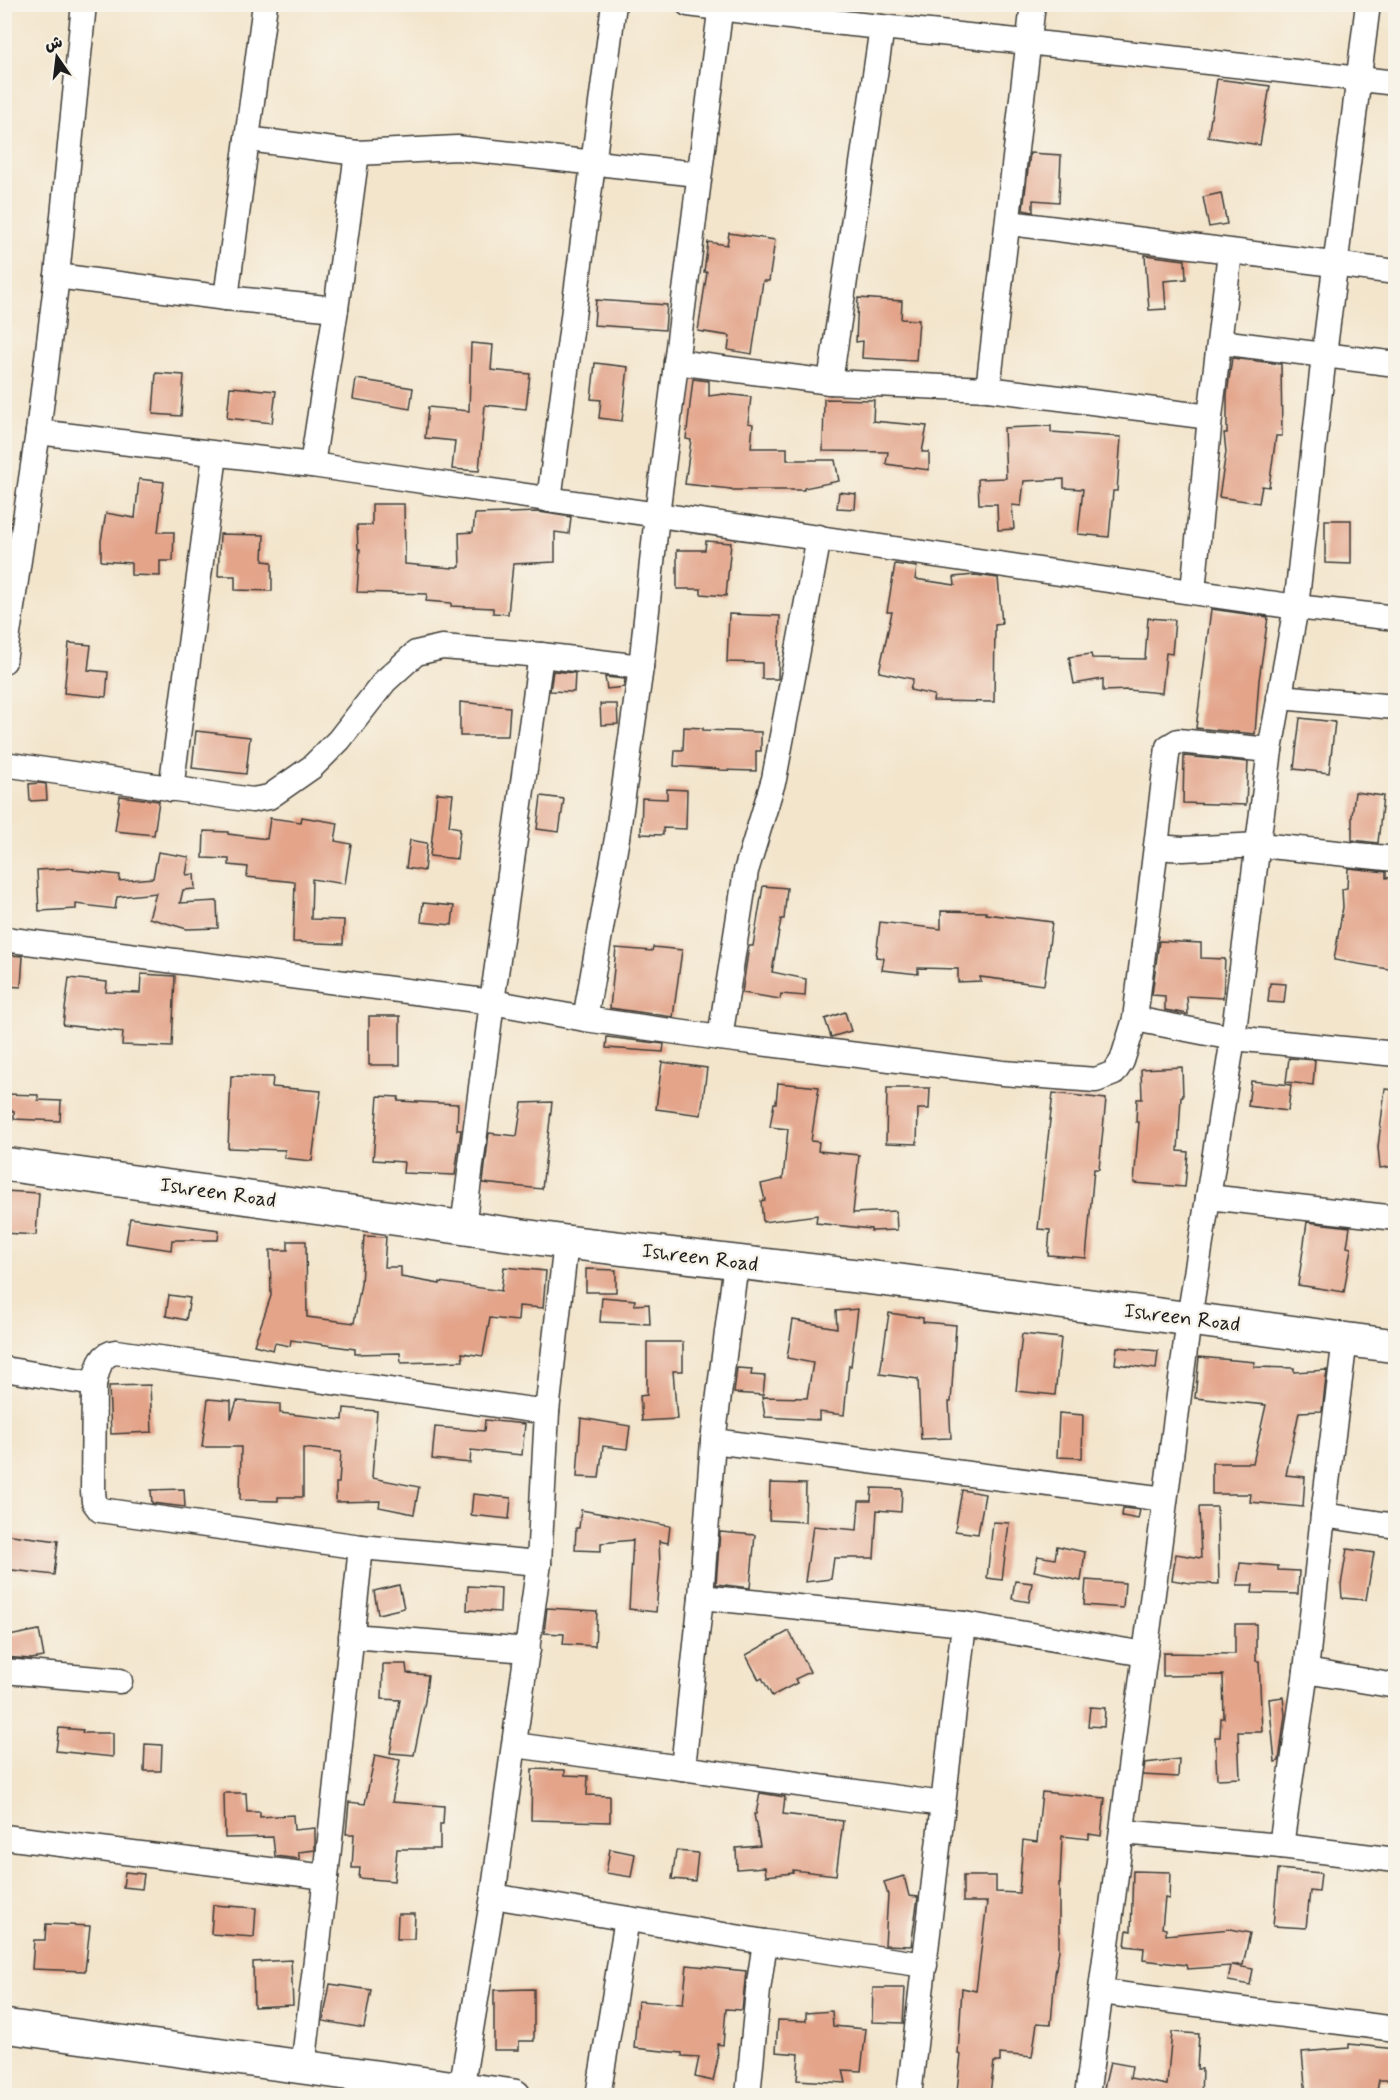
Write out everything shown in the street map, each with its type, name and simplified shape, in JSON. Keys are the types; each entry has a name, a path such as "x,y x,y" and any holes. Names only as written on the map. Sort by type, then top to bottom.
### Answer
{"street":[{"path":"4,661 38,432 57,276 84,4"},
{"path":"226,298 265,4"},
{"path":"549,500 614,4"},
{"path":"688,4 814,12 882,27 1395,83"},
{"path":"988,389 1033,4"},
{"path":"1087,2096 1189,1319 1233,1038 1270,750 1296,607 1324,355 1368,4"},
{"path":"585,1019 617,838 641,667 698,174 721,6"},
{"path":"830,382 882,27"},
{"path":"247,139 357,153 457,148 698,174"},
{"path":"312,465 357,153"},
{"path":"1009,223 1395,272"},
{"path":"1193,591 1210,417 1230,252"},
{"path":"57,276 226,298 336,309"},
{"path":"1220,342 1395,364"},
{"path":"676,362 830,382 988,389 1210,417"},
{"path":"38,432 312,465 1296,607 1395,618"},
{"path":"171,789 215,454"},
{"path":"720,1038 746,872 774,779 819,537"},
{"path":"4,764 252,800 269,797 312,767 339,740 385,681 416,653 442,647 541,655 641,667"},
{"path":"463,1227 541,655"},
{"path":"1279,697 1395,707"},
{"path":"4,939 492,1002 585,1019 720,1038 1003,1073 1096,1080 1114,1073 1122,1061 1135,1019 1168,747 1178,741 1270,750"},
{"path":"1156,847 1183,849 1259,845 1395,859"},
{"path":"1135,1019 1233,1038 1395,1054"},
{"name":"Ishreen Road","path":"4,1164 566,1242 899,1281 1395,1346"},
{"path":"1208,1197 1395,1218"},
{"path":"461,2092 493,1896 528,1650 538,1563 547,1412 566,1242"},
{"path":"683,1768 701,1598 713,1441 736,1263"},
{"path":"1281,1846 1306,1671 1345,1339"},
{"path":"538,1563 361,1547 100,1510 94,1502 93,1491 94,1384 103,1357 108,1353 116,1352 547,1412"},
{"path":"4,1369 94,1384"},
{"path":"713,1441 1165,1499"},
{"path":"1323,1515 1395,1526"},
{"path":"303,2067 361,1547"},
{"path":"701,1598 964,1624 1145,1654"},
{"path":"909,2096 964,1624"},
{"path":"351,1636 528,1650"},
{"path":"4,1671 120,1681"},
{"path":"1306,1671 1395,1686"},
{"path":"515,1745 943,1804"},
{"path":"1122,1832 1281,1846 1395,1860"},
{"path":"4,1837 326,1877"},
{"path":"493,1896 765,1942 925,1965"},
{"path":"598,2096 627,1919"},
{"path":"748,2096 765,1942"},
{"path":"1101,1992 1395,2028"},
{"path":"4,2026 303,2067 461,2092 514,2096"}],"building":[{"path":"1217,79 1270,86 1260,145 1208,137"},
{"path":"1030,153 1061,155 1059,202 1033,200 1033,212 1023,210"},
{"path":"1221,193 1227,224 1209,227 1203,197"},
{"path":"729,233 775,240 769,281 763,281 752,354 728,350 730,336 698,331 707,272 704,272 708,242 727,245"},
{"path":"1145,255 1185,260 1186,279 1164,281 1166,309 1149,310"},
{"path":"858,298 902,301 901,319 919,320 916,361 862,358 863,341 856,342"},
{"path":"596,300 667,305 665,330 594,325"},
{"path":"471,343 493,345 491,370 530,374 526,409 485,405 479,471 452,469 455,441 425,438 428,407 469,411"},
{"path":"1232,358 1281,364 1282,436 1276,436 1269,487 1262,486 1259,503 1219,497 1226,452 1224,433 1227,433 1227,395"},
{"path":"595,363 628,367 622,421 599,418 601,400 591,399"},
{"path":"156,373 184,375 181,416 153,414"},
{"path":"356,379 413,388 410,409 353,399"},
{"path":"693,379 709,381 709,396 724,394 751,397 748,423 753,424 751,448 787,448 787,460 835,460 839,481 804,488 804,490 730,490 685,484 691,440 686,439"},
{"path":"230,387 276,391 272,423 227,418"},
{"path":"824,399 874,400 873,421 927,426 922,452 929,452 929,470 886,464 888,452 823,451"},
{"path":"1051,426 1051,432 1121,437 1117,491 1113,491 1109,537 1078,534 1083,489 1064,488 1064,479 1024,481 1021,506 1012,505 1014,529 998,530 997,504 979,504 978,479 1006,478 1004,428"},
{"path":"139,479 164,482 158,532 174,532 173,561 160,561 160,576 131,575 131,563 101,561 101,541 106,513 135,518"},
{"path":"839,492 856,494 855,509 837,508"},
{"path":"372,504 404,504 405,564 452,568 460,567 459,533 473,532 475,514 539,512 571,517 569,534 555,532 555,562 513,564 508,614 493,613 493,608 451,606 451,603 426,601 427,594 357,592 360,549 358,549 357,525 372,525"},
{"path":"1325,520 1351,520 1351,564 1325,563"},
{"path":"220,534 264,535 263,561 272,562 272,591 235,590 235,576 218,576"},
{"path":"706,541 731,543 726,596 701,594 701,589 677,589 677,550 705,550"},
{"path":"895,564 917,567 915,579 955,585 954,577 975,575 998,578 1002,624 995,625 994,702 933,701 934,695 910,690 913,679 879,672 892,612 887,612"},
{"path":"1211,609 1268,617 1259,680 1255,734 1196,728"},
{"path":"729,614 780,616 778,679 762,679 762,663 727,662"},
{"path":"1148,618 1175,620 1172,654 1166,653 1162,693 1128,690 1103,691 1103,679 1074,684 1069,657 1091,654 1092,658 1145,659"},
{"path":"69,643 91,645 88,670 108,672 106,697 64,693"},
{"path":"553,671 575,673 574,692 550,691"},
{"path":"605,677 625,679 624,687 607,689"},
{"path":"460,702 510,707 508,736 460,736"},
{"path":"600,704 617,704 618,724 601,725"},
{"path":"1300,718 1335,722 1329,773 1294,769"},
{"path":"684,727 761,732 761,751 756,751 756,771 674,766 675,750 683,750"},
{"path":"196,731 250,737 246,774 192,768"},
{"path":"1184,756 1248,762 1246,805 1183,803"},
{"path":"29,784 46,784 47,800 30,801"},
{"path":"667,789 687,790 686,829 663,828 663,835 641,834 642,798 667,799"},
{"path":"1355,792 1383,796 1378,843 1352,840"},
{"path":"437,793 453,794 449,826 460,828 457,859 430,856"},
{"path":"120,796 159,801 154,835 115,831"},
{"path":"541,796 564,799 559,832 537,829"},
{"path":"302,817 338,823 335,841 351,844 345,884 312,879 311,919 344,920 343,944 293,942 295,882 247,877 248,867 229,865 229,859 203,858 204,831 228,832 228,834 267,839 270,818 301,822"},
{"path":"410,840 427,843 424,871 406,868"},
{"path":"158,852 189,857 186,875 194,874 195,889 183,890 180,903 217,901 218,928 187,929 149,918 156,893 117,897 115,909 76,904 76,909 39,911 37,870 74,868 74,870 120,875 119,881 153,878"},
{"path":"1348,868 1386,872 1386,878 1395,877 1394,970 1334,960 1343,907 1342,889 1347,888"},
{"path":"763,886 787,888 784,919 781,919 772,972 806,979 805,996 781,994 780,999 742,993 749,946 753,946"},
{"path":"423,903 454,906 452,925 421,922"},
{"path":"941,911 986,912 986,914 1052,922 1044,985 980,977 981,981 958,982 958,969 918,968 918,974 882,970 884,958 876,957 880,922 941,929"},
{"path":"1159,941 1201,943 1201,958 1225,959 1223,998 1187,996 1188,1014 1165,1010 1165,996 1152,995"},
{"path":"653,947 682,950 673,1017 610,1008 616,948 652,951"},
{"path":"7,955 23,956 21,987 5,986"},
{"path":"141,974 175,976 172,1047 122,1045 123,1032 63,1025 69,978 107,982 106,992 140,993"},
{"path":"1270,983 1286,984 1284,1003 1268,1002"},
{"path":"845,1012 851,1031 831,1037 825,1019"},
{"path":"369,1016 400,1016 400,1065 369,1065"},
{"path":"607,1037 664,1044 663,1052 606,1048"},
{"path":"1289,1058 1315,1060 1313,1085 1286,1082"},
{"path":"662,1062 707,1068 701,1115 656,1109"},
{"path":"1182,1067 1183,1097 1181,1097 1178,1151 1188,1152 1185,1187 1134,1183 1139,1122 1136,1122 1137,1099 1142,1099 1141,1069"},
{"path":"231,1076 273,1077 272,1087 321,1091 312,1161 284,1158 285,1150 228,1148"},
{"path":"1251,1081 1291,1085 1288,1111 1248,1106"},
{"path":"778,1083 819,1087 811,1141 819,1142 818,1151 859,1155 853,1213 896,1211 897,1230 871,1231 871,1229 816,1223 817,1215 763,1222 761,1201 765,1200 761,1184 783,1179 788,1129 770,1127"},
{"path":"887,1088 930,1088 929,1109 918,1109 917,1144 886,1143"},
{"path":"1385,1089 1395,1090 1395,1166 1380,1168 1378,1147"},
{"path":"1053,1093 1106,1099 1099,1169 1094,1169 1086,1258 1048,1255 1050,1230 1038,1229"},
{"path":"4,1094 38,1095 38,1100 61,1101 60,1121 14,1119 14,1111 4,1111"},
{"path":"378,1096 399,1097 398,1101 458,1104 457,1130 461,1130 455,1175 403,1173 404,1162 373,1160"},
{"path":"552,1102 542,1189 483,1183 489,1133 517,1136 522,1103"},
{"path":"4,1191 39,1193 36,1235 4,1233"},
{"path":"130,1218 219,1230 218,1240 172,1240 171,1250 126,1243"},
{"path":"1307,1222 1350,1227 1347,1247 1351,1248 1344,1292 1298,1285"},
{"path":"364,1236 386,1237 384,1267 401,1267 401,1277 501,1291 504,1267 546,1271 543,1308 519,1306 518,1321 490,1318 483,1356 462,1353 463,1361 401,1363 400,1353 355,1354 355,1349 291,1340 290,1346 275,1343 273,1350 254,1345 271,1296 270,1250 288,1250 288,1241 306,1241 307,1317 354,1323 361,1284"},
{"path":"586,1269 616,1270 616,1292 586,1292"},
{"path":"169,1295 190,1298 186,1320 166,1316"},
{"path":"602,1297 635,1300 634,1305 649,1304 650,1324 600,1322"},
{"path":"858,1309 844,1415 819,1412 819,1420 765,1417 762,1397 807,1398 813,1363 787,1358 793,1320 837,1328 836,1311"},
{"path":"889,1313 923,1318 923,1322 956,1325 951,1402 949,1402 951,1438 921,1439 918,1379 880,1374"},
{"path":"1022,1334 1061,1338 1055,1395 1016,1391"},
{"path":"647,1342 683,1342 683,1371 673,1371 677,1419 642,1421 640,1396 647,1395"},
{"path":"1117,1347 1158,1351 1156,1369 1115,1364"},
{"path":"1199,1357 1255,1362 1254,1367 1294,1368 1294,1372 1327,1370 1322,1411 1299,1412 1286,1475 1305,1477 1303,1507 1250,1502 1251,1494 1212,1494 1212,1463 1253,1463 1266,1405 1195,1398"},
{"path":"737,1368 752,1369 751,1375 765,1376 763,1395 734,1393"},
{"path":"150,1385 152,1432 111,1434 109,1386"},
{"path":"208,1399 231,1401 231,1419 237,1401 280,1404 280,1413 343,1420 344,1408 377,1411 372,1478 419,1487 414,1514 379,1507 380,1501 336,1502 336,1483 339,1483 341,1452 303,1448 303,1497 278,1497 278,1501 240,1500 241,1447 202,1447"},
{"path":"1059,1413 1083,1415 1082,1458 1057,1457"},
{"path":"581,1418 630,1426 627,1449 603,1446 599,1478 577,1477"},
{"path":"485,1420 525,1424 522,1455 471,1450 470,1463 432,1459 435,1427 484,1431"},
{"path":"770,1483 806,1484 805,1522 769,1520"},
{"path":"872,1488 902,1489 901,1512 877,1510 874,1558 834,1558 831,1579 805,1582 813,1526 857,1530 859,1501 871,1501"},
{"path":"184,1489 185,1507 152,1503 151,1490"},
{"path":"962,1490 985,1494 978,1534 955,1531"},
{"path":"473,1494 511,1498 509,1519 471,1515"},
{"path":"1199,1507 1217,1507 1219,1584 1172,1580 1176,1554 1201,1558"},
{"path":"1123,1508 1140,1510 1138,1519 1122,1516"},
{"path":"581,1510 670,1526 668,1543 659,1541 660,1566 656,1612 629,1609 633,1540 601,1543 601,1551 575,1550 576,1528 579,1528"},
{"path":"993,1522 1009,1523 1002,1580 987,1578"},
{"path":"720,1532 755,1535 750,1588 716,1584"},
{"path":"4,1534 58,1541 54,1575 4,1569"},
{"path":"1057,1546 1085,1552 1081,1581 1034,1571 1038,1556 1055,1559"},
{"path":"1347,1549 1374,1553 1366,1600 1342,1598 1341,1585"},
{"path":"1240,1563 1278,1566 1278,1570 1299,1571 1298,1594 1252,1593 1253,1585 1237,1585"},
{"path":"1086,1580 1125,1583 1123,1608 1084,1605"},
{"path":"1015,1581 1032,1583 1029,1602 1012,1599"},
{"path":"399,1585 404,1608 378,1614 374,1591"},
{"path":"468,1586 501,1588 500,1612 467,1610"},
{"path":"547,1608 597,1611 595,1646 563,1644 564,1634 544,1633"},
{"path":"1235,1624 1256,1624 1256,1661 1259,1661 1262,1732 1238,1732 1240,1778 1217,1779 1215,1737 1220,1737 1221,1718 1224,1718 1223,1675 1163,1676 1163,1653 1235,1654"},
{"path":"39,1630 44,1657 31,1659 4,1657 4,1637"},
{"path":"789,1631 810,1672 795,1679 797,1683 772,1696 762,1678 759,1680 746,1655"},
{"path":"383,1664 406,1664 407,1673 428,1675 414,1755 390,1753 400,1700 382,1699"},
{"path":"1283,1697 1285,1715 1279,1761 1275,1762 1269,1699"},
{"path":"1090,1707 1105,1708 1104,1727 1088,1726"},
{"path":"59,1728 83,1730 82,1733 113,1733 113,1757 56,1751"},
{"path":"145,1744 162,1745 161,1771 144,1771"},
{"path":"375,1755 400,1760 392,1802 444,1806 443,1824 440,1824 440,1849 397,1849 394,1881 359,1878 360,1868 352,1868 354,1834 346,1834 349,1802 365,1804"},
{"path":"1179,1759 1178,1777 1143,1775 1145,1763"},
{"path":"532,1769 565,1770 565,1775 588,1776 587,1795 610,1796 610,1822 531,1820"},
{"path":"1042,1792 1105,1798 1101,1836 1089,1834 1089,1839 1062,1836 1059,1950 1051,2024 1037,2023 1032,2057 1000,2054 1000,2062 994,2062 990,2094 957,2091 961,2055 958,2054 962,1988 976,1991 987,1902 963,1902 963,1876 996,1876 996,1892 1019,1893 1023,1840 1037,1842"},
{"path":"224,1793 246,1793 247,1812 260,1812 260,1817 293,1815 294,1830 315,1828 315,1850 299,1852 299,1859 275,1856 273,1837 225,1838"},
{"path":"760,1793 785,1797 783,1814 843,1821 836,1875 793,1870 793,1873 766,1876 765,1867 737,1869 736,1848 760,1846 754,1814 756,1814"},
{"path":"610,1849 635,1854 631,1877 606,1873"},
{"path":"676,1851 698,1853 695,1881 672,1879"},
{"path":"1278,1869 1321,1873 1319,1892 1310,1891 1306,1928 1273,1926"},
{"path":"1133,1871 1170,1872 1169,1899 1165,1898 1162,1928 1166,1929 1166,1935 1231,1929 1250,1933 1243,1965 1232,1965 1253,1969 1250,1985 1228,1981 1231,1966 1187,1969 1186,1965 1143,1960 1144,1948 1125,1946 1127,1930 1131,1931"},
{"path":"125,1872 144,1874 142,1889 123,1887"},
{"path":"904,1876 909,1896 918,1897 911,1946 885,1945 888,1895 884,1882"},
{"path":"213,1905 256,1908 254,1937 211,1934"},
{"path":"398,1914 415,1914 414,1939 397,1939"},
{"path":"46,1924 90,1926 85,1971 32,1969 34,1940 45,1940"},
{"path":"291,1960 293,2005 254,2007 253,1962"},
{"path":"687,1965 746,1971 742,2010 726,2009 723,2045 717,2044 718,2058 713,2081 695,2077 699,2057 634,2048 638,2001 683,2004"},
{"path":"330,1984 371,1990 364,2028 323,2021"},
{"path":"873,1988 905,1988 903,2023 872,2022"},
{"path":"534,1989 534,2041 519,2041 519,2050 494,2050 494,1990"},
{"path":"832,2011 833,2026 866,2029 861,2071 843,2070 846,2083 797,2080 799,2054 776,2052 778,2020 806,2021 806,2013"},
{"path":"1172,2032 1199,2034 1197,2069 1202,2069 1201,2096 1115,2096 1103,2093 1110,2062 1132,2066 1130,2078 1167,2085"},
{"path":"1349,2044 1395,2049 1395,2080 1379,2080 1376,2096 1306,2096 1302,2052 1349,2048"}]}
